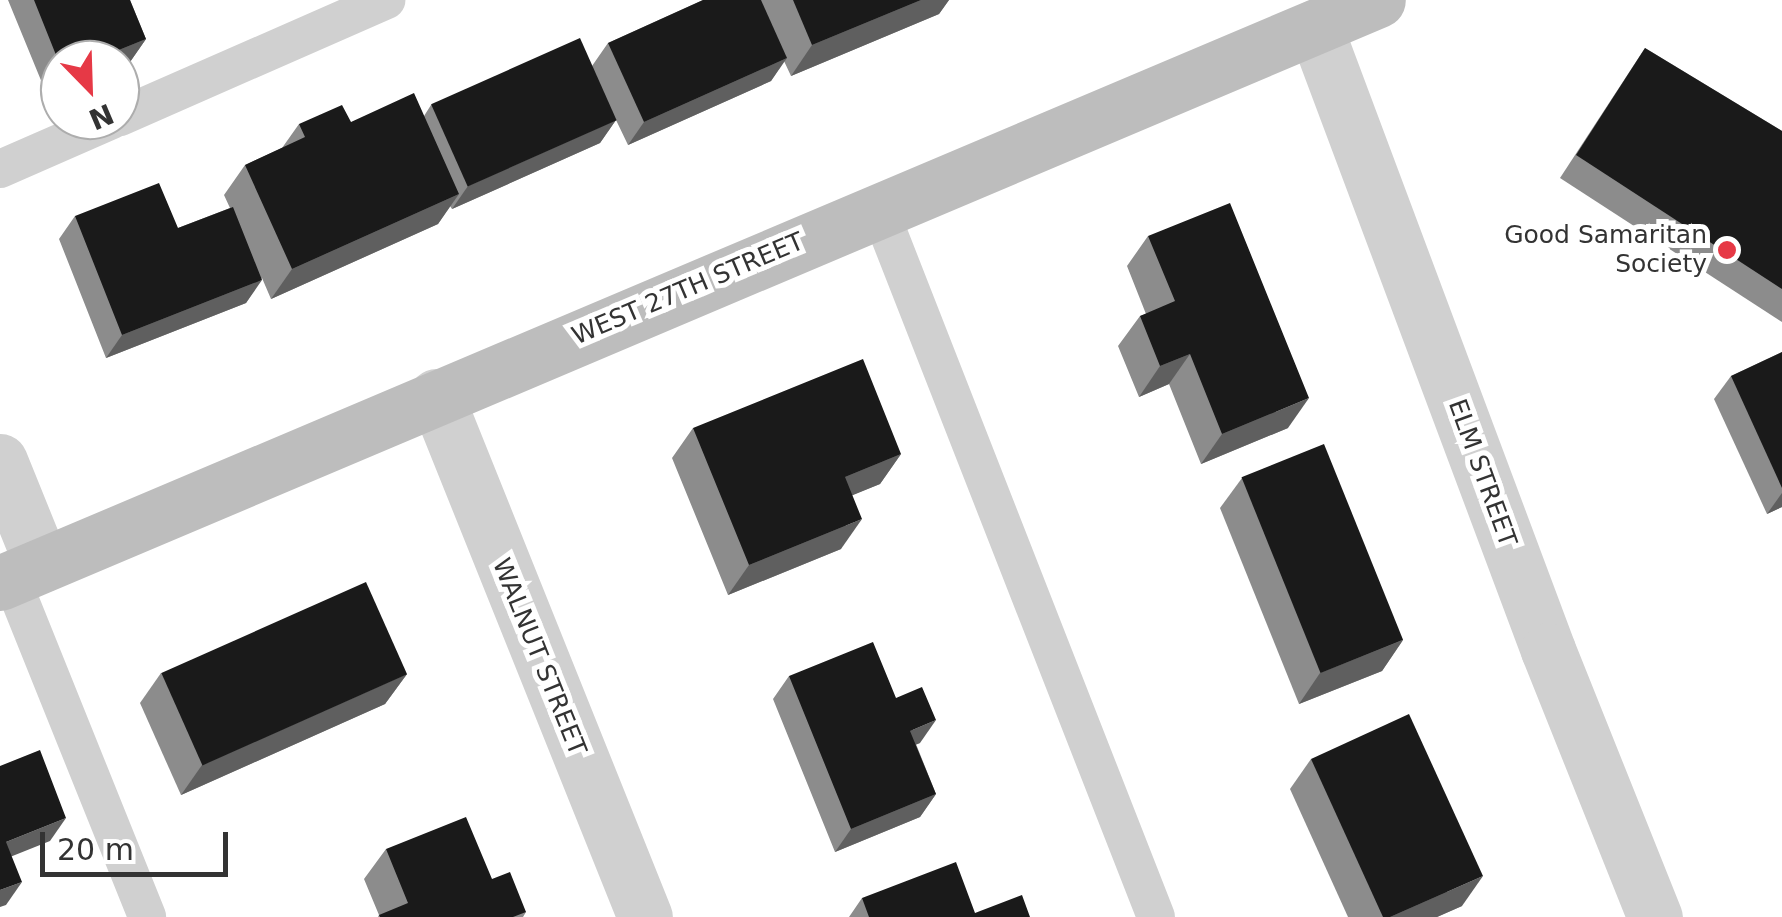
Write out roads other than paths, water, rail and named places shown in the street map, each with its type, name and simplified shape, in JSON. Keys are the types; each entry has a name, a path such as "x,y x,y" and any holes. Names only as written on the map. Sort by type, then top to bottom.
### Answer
{"main road":[{"name":"WEST 27TH STREET","path":"18,575 1378,0"}],"street":[{"name":"ELM STREET","path":"1315,27 1548,650 1656,917"},
{"name":"WALNUT STREET","path":"436,396 644,917"},
{"path":"0,461 18,575"}],"lane":[{"path":"140,107 386,0"},
{"path":"0,169 66,140"},
{"path":"879,209 1156,917"},
{"path":"18,575 147,917"}],"place":[{"name":"Good Samaritan Society","path":"1727,250"}]}
